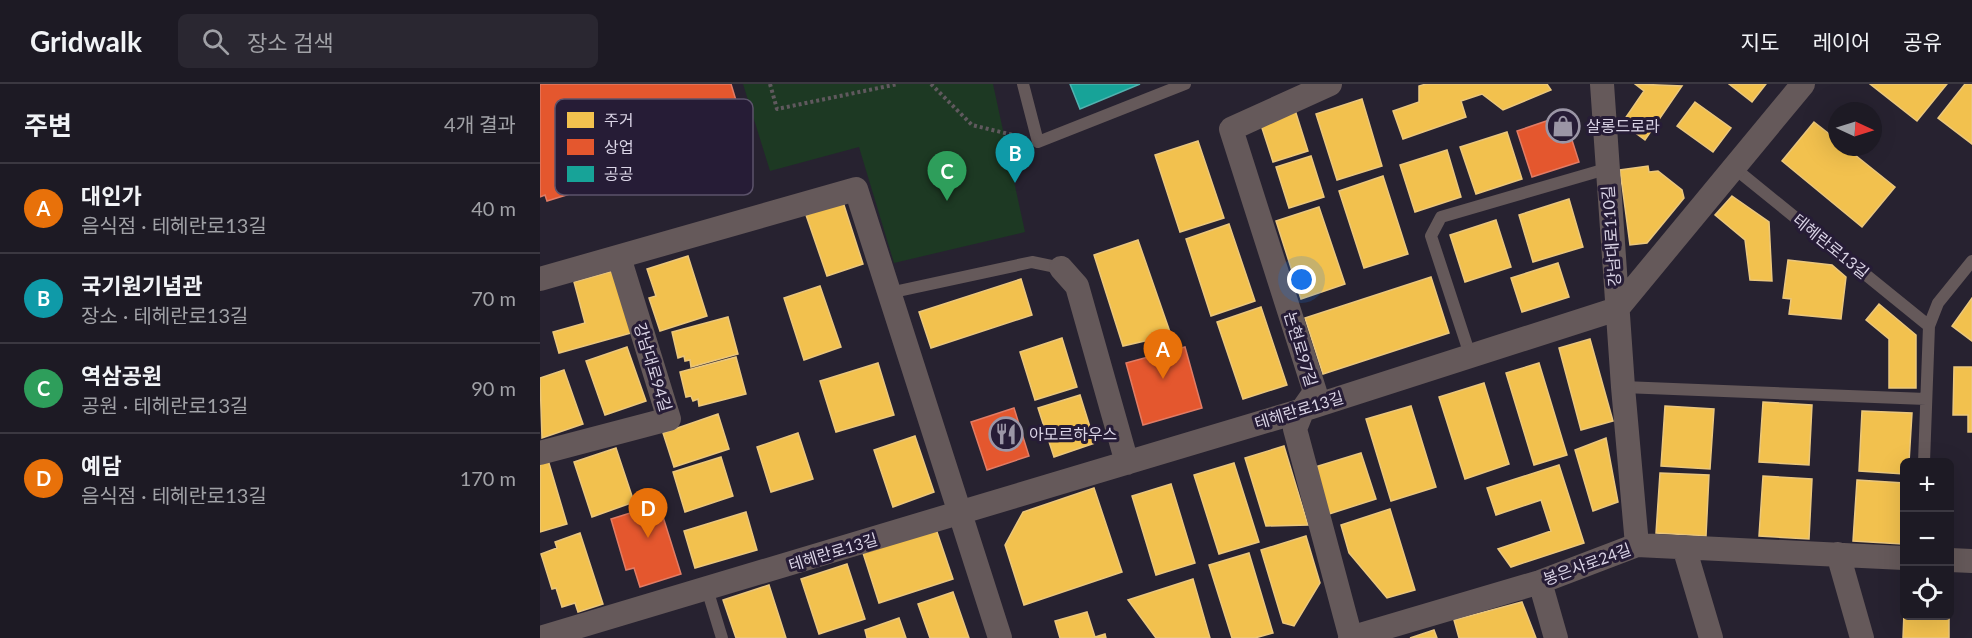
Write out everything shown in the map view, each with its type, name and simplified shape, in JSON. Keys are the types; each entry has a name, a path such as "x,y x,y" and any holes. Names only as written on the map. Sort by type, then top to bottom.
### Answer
{"street":[{"name":"논현로97길","path":"1330,84 1231,129 1315,392 1303,409 1295,429 1351,638"},
{"name":"강남대로110길","path":"1602,84 1606,170 1637,545"},
{"path":"1617,309 1803,84"},
{"path":"540,279 855,189 958,514 1000,638"},
{"name":"강남대로94길","path":"540,453 669,419 619,257"},
{"path":"1061,268 1077,286 1127,463"},
{"name":"테헤란로13길","path":"540,638 1471,358 1617,309"},
{"name":"봉은사로24길","path":"1351,638 1540,582 1637,545 1900,558"},
{"path":"1684,547 1711,638"},
{"path":"1838,554 1862,638"},
{"path":"1954,560 1972,561"},
{"path":"1540,582 1556,638"}],"lane":[{"path":"1023,84 1038,142 1185,84"},
{"name":"테헤란로13길","path":"1733,167 1929,326"},
{"path":"1471,358 1431,236 1440,217 1606,170"},
{"path":"1924,458 1929,326 1938,303 1972,261"},
{"path":"889,293 1032,262 1061,268"},
{"path":"1623,387 1926,399"},
{"path":"707,589 723,638"}],"path":[{"path":"770,84 777,109 898,84"},
{"path":"931,84 972,125 1038,142"}],"green space":[{"path":"743,84 993,84 1025,232 894,263 859,147 770,171 753,116 753,99 748,99"}],"building: 주거":[{"path":"1426,84 1547,84 1551,90 1503,110 1482,94 1461,101 1466,117 1403,139 1393,111 1419,102 1419,86"},
{"path":"1635,84 1682,86 1645,140 1622,123 1644,91"},
{"path":"1729,84 1766,84 1752,102"},
{"path":"1870,84 1947,84 1917,121"},
{"path":"1965,84 1972,84 1972,144 1938,118"},
{"path":"1362,99 1382,166 1337,180 1316,114"},
{"path":"1695,102 1731,128 1713,152 1677,126"},
{"path":"1295,110 1308,151 1273,162 1260,122"},
{"path":"1814,122 1828,133 1828,156 1856,156 1895,187 1862,227 1782,161"},
{"path":"1507,132 1522,179 1476,194 1460,147"},
{"path":"1198,141 1224,218 1180,232 1155,155"},
{"path":"1447,150 1461,197 1415,212 1400,165"},
{"path":"1311,156 1324,197 1289,208 1276,167"},
{"path":"1648,166 1649,172 1658,171 1682,190 1684,198 1647,243 1630,245 1620,170"},
{"path":"1383,176 1408,254 1364,268 1339,191"},
{"path":"1732,196 1769,222 1772,281 1750,280 1745,240 1715,215"},
{"path":"1569,199 1583,247 1533,262 1519,215"},
{"path":"843,202 863,264 827,276 806,215"},
{"path":"1319,207 1345,284 1301,299 1276,221"},
{"path":"1496,220 1511,267 1465,282 1450,235"},
{"path":"1229,224 1255,301 1211,316 1186,239"},
{"path":"1138,240 1171,335 1123,346 1094,255"},
{"path":"688,256 707,316 660,331 649,298 656,296 647,269"},
{"path":"1788,260 1832,265 1846,277 1841,319 1789,314 1791,299 1783,298"},
{"path":"1558,263 1569,297 1522,312 1511,278"},
{"path":"613,271 631,333 559,353 553,332 585,323 574,282"},
{"path":"1431,277 1449,333 1323,374 1305,318"},
{"path":"1021,279 1032,315 931,348 919,312"},
{"path":"820,286 841,347 804,360 784,298"},
{"path":"1972,298 1972,341 1952,326"},
{"path":"1879,304 1916,335 1916,388 1889,388 1889,339 1866,320"},
{"path":"1261,307 1287,385 1243,399 1217,322"},
{"path":"728,317 738,354 691,367 690,360 685,361 684,356 678,358 672,332"},
{"path":"1062,338 1077,387 1035,400 1020,352"},
{"path":"1590,339 1613,421 1581,430 1559,348"},
{"path":"627,347 646,401 605,415 586,361"},
{"path":"736,357 746,394 699,406 698,399 693,401 691,396 686,397 680,372"},
{"path":"878,363 894,415 836,432 820,381"},
{"path":"1539,363 1567,455 1534,465 1506,373"},
{"path":"1954,367 1972,367 1972,432 1968,432 1968,415 1953,415"},
{"path":"564,370 583,424 542,438 540,378"},
{"path":"1484,383 1509,464 1465,479 1439,397"},
{"path":"1080,395 1095,443 1054,457 1038,408"},
{"path":"1763,402 1812,405 1809,465 1759,462"},
{"path":"1411,406 1436,487 1391,501 1366,419"},
{"path":"1665,406 1714,409 1710,469 1661,466"},
{"path":"1862,411 1912,413 1909,458 1900,458 1900,474 1859,471"},
{"path":"718,414 729,449 674,467 663,433"},
{"path":"798,433 813,479 771,492 757,447"},
{"path":"915,436 934,492 893,507 874,450"},
{"path":"1606,438 1618,502 1593,511 1575,450"},
{"path":"1284,446 1308,525 1266,526 1245,458"},
{"path":"616,448 634,502 592,517 574,462"},
{"path":"1361,453 1376,499 1329,514 1315,467"},
{"path":"721,457 733,496 685,512 673,472"},
{"path":"548,460 567,524 540,532 540,462"},
{"path":"1234,463 1259,542 1219,554 1194,475"},
{"path":"1559,465 1584,543 1511,567 1498,549 1551,531 1541,500 1496,515 1487,488"},
{"path":"1660,473 1709,475 1706,536 1656,533"},
{"path":"1763,476 1812,479 1809,539 1759,536"},
{"path":"1857,480 1900,483 1900,544 1853,541"},
{"path":"1171,484 1195,563 1156,575 1132,496"},
{"path":"1094,488 1122,572 1024,605 1005,545 1023,512"},
{"path":"1390,509 1415,590 1387,598 1349,553 1341,525"},
{"path":"746,512 757,550 695,568 684,531"},
{"path":"936,529 953,579 879,603 863,553"},
{"path":"580,533 603,604 578,612 575,603 562,607 556,588 552,589 541,554 557,548 555,542"},
{"path":"1306,536 1320,583 1294,626 1283,623 1261,550"},
{"path":"1249,553 1273,633 1255,638 1232,638 1209,565"},
{"path":"847,564 865,619 819,634 801,579"},
{"path":"1193,579 1210,638 1156,638 1128,600"},
{"path":"769,585 786,638 736,638 723,600"},
{"path":"953,592 969,638 930,638 918,604"},
{"path":"1522,602 1536,638 1459,638 1454,620"},
{"path":"1087,612 1095,637 1105,634 1106,638 1060,638 1055,621"},
{"path":"899,618 906,638 867,638 865,630"},
{"path":"1904,620 1949,620 1949,638 1903,638"},
{"path":"1434,630 1437,638 1410,638"}],"building: 상업":[{"path":"540,84 731,84 736,99 555,99 555,195 566,195 547,201 545,195 540,197"},
{"path":"1564,115 1579,162 1532,177 1517,131"},
{"path":"1185,347 1202,408 1143,425 1126,363"},
{"path":"1014,408 1029,456 987,470 971,422"},
{"path":"659,504 681,574 640,587 634,568 626,570 611,519"}],"building: 공공":[{"path":"1070,84 1140,84 1080,109"}],"place":[{"name":"살롱드로라","path":"1563,126"},
{"name":"국기원기념관","path":"1015,183"},
{"name":"역삼공원","path":"947,201"},
{"name":"대인가","path":"1163,379"},
{"name":"아모르하우스","path":"1006,434"},
{"name":"예담","path":"648,538"}]}
